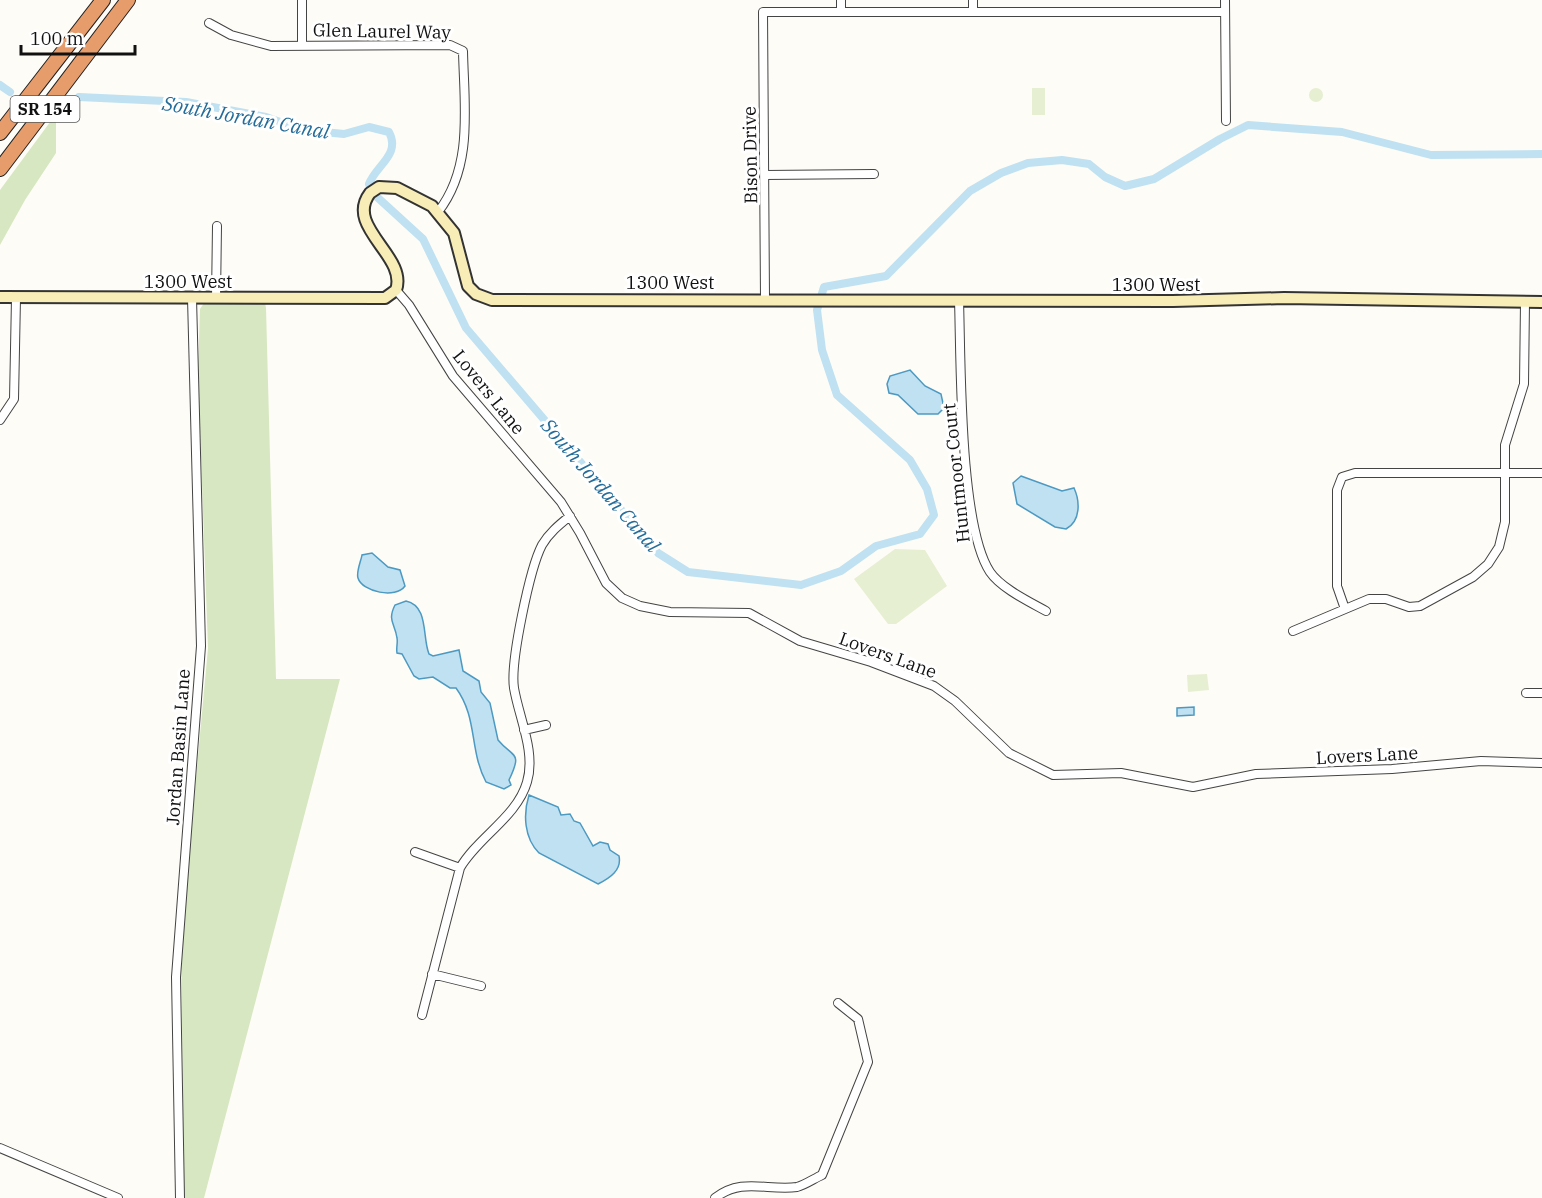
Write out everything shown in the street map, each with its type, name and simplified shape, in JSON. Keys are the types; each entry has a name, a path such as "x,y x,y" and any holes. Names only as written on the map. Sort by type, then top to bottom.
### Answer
{"highway":[{"name":"SR 154","path":"0,133 103,0"},
{"name":"SR 154","path":"0,169 128,0"},
{"path":"92,50 135,0"}],"street":[{"path":"302,0 302,45"},
{"path":"841,0 841,12 1225,12"},
{"path":"973,0 973,12"},
{"path":"1225,0 1226,121"},
{"name":"Bison Drive","path":"765,298 763,12 841,12"},
{"name":"Glen Laurel Way","path":"209,23 249,41 271,46 450,45 461,48 463,51 462,160 453,190 438,212"},
{"path":"765,176 874,174"},
{"name":"1300 West","path":"0,297 382,298 396,290 397,273 365,217 367,196 379,187 397,188 423,200 438,212 457,241 468,286 476,294 485,298 959,300 1284,298 1542,302"},
{"path":"216,298 218,226"},
{"name":"Lovers Lane","path":"396,290 453,376 570,516 602,578 622,598 660,611 749,613 800,641 871,662 934,686 955,701 1000,746 1027,764 1053,775 1121,773 1193,787 1256,774 1392,769 1481,761 1542,763"},
{"path":"0,420 14,399 16,298"},
{"name":"Jordan Basin Lane","path":"180,1198 176,977 201,646 192,298"},
{"name":"Huntmoor Court","path":"959,300 966,462 977,543 994,578 1046,611"},
{"path":"1293,631 1345,609 1377,599 1409,607 1420,606 1482,571 1499,547 1503,535 1507,431 1524,384 1525,302"},
{"path":"1345,609 1337,586 1337,490 1342,477 1355,473 1542,473"},
{"path":"422,1016 460,868 477,844 516,804 524,790 530,767 513,685 515,652 539,551 550,534 570,516"},
{"path":"1526,693 1542,693"},
{"path":"524,730 546,724"},
{"path":"415,852 460,868"},
{"path":"432,974 481,986"},
{"path":"715,1198 727,1189 761,1185 798,1187 822,1174 868,1062 858,1019 838,1003"},
{"path":"0,1148 118,1198"}],"green space":[{"path":"1032,88 1045,88 1045,115 1032,115"},
{"path":"1316,88 1321,90 1323,95 1321,100 1316,102 1311,100 1309,95 1311,90"},
{"path":"56,114 56,153 25,200 0,245 0,190"},
{"path":"204,303 265,303 266,308 276,679 340,679 204,1198 184,1198 181,940 208,648 198,375 200,309"},
{"path":"895,549 925,550 947,586 896,624 888,624 854,579"},
{"path":"1207,674 1209,690 1188,692 1187,675"}],"water":[{"path":"910,370 925,386 941,394 944,408 938,414 918,414 898,395 889,393 887,384 890,376"},
{"path":"1021,476 1062,491 1074,488 1078,510 1071,525 1066,529 1055,527 1017,504 1013,483"},
{"path":"372,553 388,567 400,570 405,586 401,590 380,592 361,583 358,573 362,555"},
{"path":"406,601 413,604 422,615 429,654 433,656 459,650 463,671 479,681 481,692 490,703 498,740 516,759 509,780 511,785 504,789 486,782 477,758 468,711 456,688 450,688 433,677 419,679 414,676 402,654 397,653 397,638 392,615 395,605"},
{"path":"1194,707 1194,715 1177,716 1177,708"},
{"path":"529,795 558,807 561,815 570,814 574,821 580,823 593,846 600,842 608,844 610,850 619,856 619,865 614,873 598,884 539,853 530,840 526,825"}],"waterway":[{"name":"South Jordan Canal","path":"0,85 10,92"},
{"name":"South Jordan Canal","path":"79,97 186,102 266,117 303,130 344,134 369,127 389,132 392,140 390,154 369,184"},
{"name":"South Jordan Canal","path":"377,197 423,239 466,328 658,553 688,572 801,585 841,571 876,546 920,534 934,515 927,489 910,460 837,395 822,350 817,310 824,287 886,276 970,191 1001,173 1028,163 1062,160 1089,164 1105,177 1125,186 1154,179 1220,139 1248,125 1342,132 1431,155 1542,154"}]}
